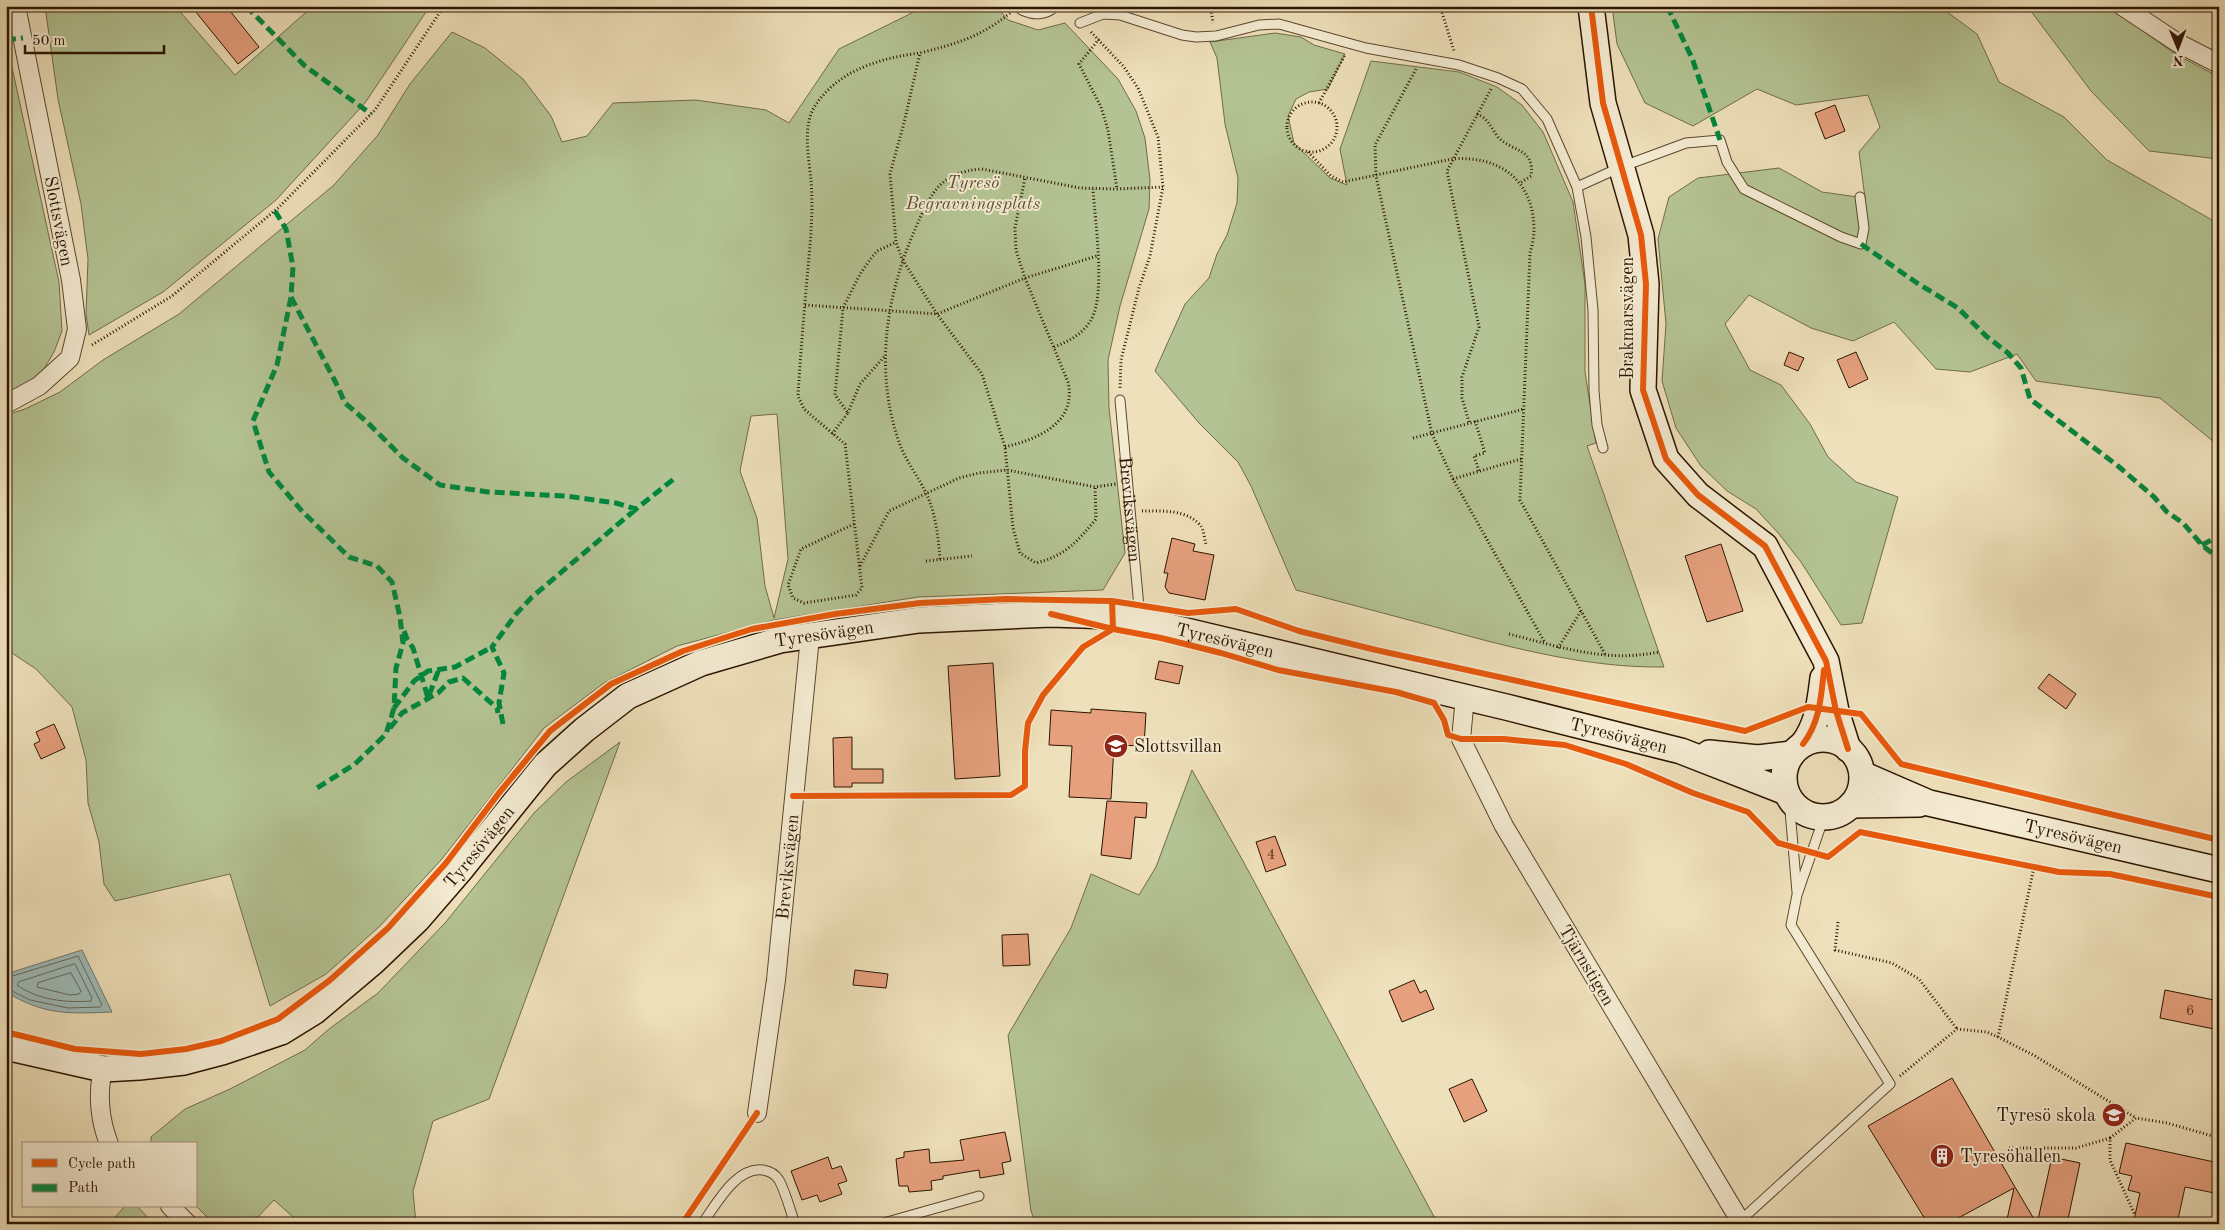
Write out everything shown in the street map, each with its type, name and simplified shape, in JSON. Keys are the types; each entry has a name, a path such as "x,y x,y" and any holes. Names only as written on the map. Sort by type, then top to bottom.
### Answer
{"main road":[{"name":"Brakmarsvägen","path":"1591,6 1604,103 1640,235 1646,284 1643,390 1666,459 1698,495 1765,546 1826,661 1836,711 1848,748"},
{"name":"Tyresövägen","path":"103,1069 184,1062 222,1052 281,1032 315,1011 373,962 417,920 462,868 544,766 584,730 628,696 701,663 780,640 919,620 1051,614 1112,616 1140,620 1465,697 1681,751 1788,796 1801,812 1813,816 1834,816 1851,805 1929,804"},
{"path":"1788,796 1784,784 1784,769 1813,732 1819,709 1826,661"},
{"name":"Tyresövägen","path":"1681,751 1758,758 1798,749 1820,739 1828,739 1848,748"},
{"path":"1848,748 1859,763 1862,774 1861,787 1851,805"},
{"name":"Tyresövägen","path":"1862,774 1929,804 2219,870"},
{"path":"6,1047 103,1069"}],"street":[{"name":"Slottsvägen","path":"16,6 71,280 77,329 70,358"},
{"path":"1018,9 1043,9 1049,6"},
{"path":"2122,6 2178,44 2219,64"},
{"path":"6,404 39,386 70,358"},
{"name":"Breviksvägen","path":"757,1113 776,980 810,637"},
{"name":"Tjärnstigen","path":"1465,697 1461,739 1504,826 1741,1222"},
{"path":"103,1069 98,1091 101,1124 107,1142"},
{"path":"172,1208 188,1224"}],"lane":[{"path":"1080,23 1103,14 1120,14 1182,35 1196,37 1216,36 1259,25 1279,24 1352,44 1459,65 1498,78 1522,89 1547,119 1577,187 1586,237 1593,310 1594,391 1603,448"},
{"path":"1577,187 1686,142 1720,140 1727,162 1744,189 1841,237 1860,244 1864,228 1860,197"},
{"name":"Breviksvägen","path":"1120,400 1140,620"},
{"path":"1788,796 1797,895"},
{"path":"1741,1222 1890,1084 1792,925 1797,895 1824,817"},
{"path":"702,1224 731,1185 740,1177 755,1169 771,1172 778,1179 795,1224"},
{"path":"880,1224 978,1196"}],"path":[{"path":"70,358 172,296 278,208 375,110 444,6"},
{"path":"1440,6 1459,65"},
{"path":"854,524 800,549 788,586 793,598 804,603 856,595 862,588 845,444 804,409 798,396 810,244 812,189 808,125 814,106 844,78 865,66 888,57 920,53 968,40 1018,9"},
{"path":"1080,23 1099,39 1124,67 1138,88 1158,137 1163,187 1150,256 1139,288 1120,360 1120,400"},
{"path":"1099,39 1079,64 1101,107 1108,130 1117,189"},
{"path":"1319,103 1352,44"},
{"path":"920,53 890,174 896,242 902,259 937,314 982,374 1005,448 1013,528 1020,553 1036,563 1048,560 1075,544 1096,518 1095,486"},
{"path":"1422,58 1375,146 1376,176 1431,432 1453,479 1545,643"},
{"path":"1469,422 1462,398 1462,377 1479,326 1447,171 1498,78"},
{"path":"1302,103 1319,103 1332,112 1337,128 1331,144 1324,149 1308,152 1300,150 1288,138 1287,122 1290,114 1302,103"},
{"path":"1477,114 1484,117 1504,142 1523,152 1529,158 1532,169 1531,176 1520,183"},
{"path":"1308,152 1331,176 1343,182 1452,159 1470,157 1491,162 1512,174 1526,191 1534,230 1530,253 1520,500 1606,656"},
{"path":"940,559 936,522 926,494 899,443 888,396 885,357 889,312 902,259 928,201 937,186 968,170 982,169 1093,189 1163,187"},
{"path":"1005,448 1025,442 1048,430 1063,417 1071,395 1068,382 1025,278 1016,250 1015,228 1025,178"},
{"path":"1054,347 1070,341 1083,331 1091,319 1097,297 1097,256 1093,189"},
{"path":"848,413 835,395 842,308 860,274 872,257 877,251 896,242"},
{"path":"805,305 937,314 1025,278 1097,256"},
{"path":"832,434 848,413 860,384 885,357"},
{"path":"1413,438 1524,408"},
{"path":"1475,421 1485,453 1474,456 1478,471"},
{"path":"1453,479 1521,459"},
{"path":"860,567 889,511 959,478 979,473 1007,470 1095,486 1128,483"},
{"path":"1131,512 1159,511 1186,514 1201,526 1206,544"},
{"path":"926,561 972,556"},
{"path":"1558,648 1581,611"},
{"path":"1509,634 1558,648 1606,656 1634,657 1659,652"},
{"path":"2025,865 2043,868"},
{"path":"1998,1037 2034,867"},
{"path":"1838,922 1835,950 1892,963 1919,979 1957,1029"},
{"path":"1890,1084 1957,1029 1988,1032 2035,1056 2136,1118 2167,1123 2216,1137 2219,1135"},
{"path":"2009,1148 2076,1148 2110,1138 2136,1118"},
{"path":"2110,1138 2110,1160 2135,1215"},
{"path":"2148,1220 2157,1224"}],"green space":[{"path":"45,6 175,6 235,75 313,6 430,6 365,103 276,200 163,292 89,335 86,314 88,259 81,204 58,99"},
{"name":"Tyresö Begravningsplats","path":"926,6 996,6 1008,20 1038,30 1065,23 1118,79 1136,111 1145,138 1150,180 1149,209 1120,306 1108,360 1109,408 1125,553 1103,590 918,597 774,620 677,646 604,683 544,728 442,859 380,926 326,974 270,1006 230,874 115,901 104,884 99,842 88,803 86,760 72,707 36,669 12,653 6,654 6,415 25,409 60,392 103,360 179,314 334,185 378,135 410,84 452,32 485,48 523,79 551,116 562,142 587,136 613,103 696,100 766,110 789,123 839,49","holes":["777,414 788,559 774,618 765,586 757,518 740,471 751,416"]},
{"path":"1612,6 1939,6 1977,34 1999,82 2064,117 2107,160 2219,224 2219,446 2160,398 2036,381 2017,354 1970,372 1936,369 1894,322 1853,341 1811,328 1749,295 1725,324 1750,370 1781,385 1810,424 1828,457 1856,482 1898,497 1862,623 1841,625 1801,562 1779,534 1756,509 1727,491 1701,466 1676,428 1662,381 1666,324 1658,239 1669,197 1698,178 1779,168 1822,192 1865,198 1859,152 1880,127 1868,95 1796,105 1757,89 1693,126 1645,103 1617,44"},
{"path":"2027,6 2108,6 2177,55 2219,77 2219,159 2149,151 2091,91"},
{"path":"1275,33 1301,37 1314,45 1345,54 1328,89 1309,92 1296,99 1288,116 1294,143 1330,178 1347,185 1340,149 1371,61 1459,72 1497,87 1522,105 1543,132 1573,202 1585,284 1585,372 1596,443 1587,446 1664,667 1608,664 1553,656 1498,644 1296,590 1251,486 1238,462 1199,423 1155,371 1185,304 1209,278 1217,254 1227,235 1237,203 1238,178 1225,124 1217,58 1210,42"},
{"path":"6,40 59,282 62,331 54,352 37,381 6,395"},
{"path":"620,742 489,1099 433,1121 413,1191 416,1224 301,1224 274,1200 251,1224 214,1224 198,1208 198,1142 151,1142 151,1137 185,1109 230,1089 305,1050 329,1029 378,993 445,923 534,813 566,782"},
{"path":"1192,770 1438,1224 1036,1224 1031,1211 1008,1035 1071,928 1091,874 1139,895 1156,867"},
{"path":"123,1208 139,1208 154,1224 109,1224"}],"water":[{"path":"82,950 112,1012 69,1013 45,1009 20,1000 6,992 6,974"}],"building":[{"path":"191,6 226,6 259,47 238,64"},
{"path":"1835,105 1845,131 1825,139 1815,113"},
{"path":"1789,352 1804,358 1798,371 1784,365"},
{"path":"1856,352 1868,379 1849,388 1837,360"},
{"path":"1172,538 1195,544 1193,551 1214,555 1205,600 1169,593 1165,587 1168,573 1164,573"},
{"path":"1721,544 1743,611 1707,622 1685,556"},
{"path":"1159,661 1183,666 1179,684 1155,679"},
{"path":"993,663 1000,776 955,779 948,666"},
{"path":"2049,674 2076,694 2066,709 2038,688"},
{"path":"1091,709 1146,713 1144,746 1114,745 1111,799 1069,797 1072,746 1049,745 1051,710 1091,713"},
{"path":"54,724 65,748 41,759 34,744 40,741 36,732"},
{"path":"852,737 852,769 883,769 883,783 852,783 852,787 834,787 833,738"},
{"path":"1107,801 1147,803 1146,818 1135,817 1131,859 1101,855"},
{"path":"1275,836 1286,865 1266,872 1256,842"},
{"path":"1028,934 1030,965 1003,966 1002,935"},
{"path":"855,970 888,974 886,988 853,985"},
{"path":"1414,980 1420,993 1426,990 1434,1009 1402,1022 1389,991"},
{"path":"2165,990 2219,1001 2219,1030 2160,1018"},
{"name":"Tyresöhallen","path":"1952,1078 2037,1224 2006,1224 2014,1188 1947,1224 1928,1224 1868,1126"},
{"path":"1472,1079 1487,1111 1464,1122 1449,1089"},
{"path":"1005,1132 1011,1161 1002,1163 1004,1174 980,1178 979,1170 943,1176 943,1179 931,1181 932,1190 909,1192 908,1186 899,1186 896,1159 904,1157 904,1152 929,1149 930,1163 964,1160 960,1140"},
{"name":"Tyresö skola","path":"2126,1143 2219,1163 2219,1194 2185,1187 2177,1224 2133,1224 2140,1193 2128,1190 2132,1176 2119,1173"},
{"path":"828,1157 832,1169 841,1166 847,1181 838,1184 842,1194 820,1202 817,1195 802,1200 791,1171"},
{"name":"Tyresö skola","path":"2052,1157 2080,1163 2067,1224 2037,1224"}],"marked path":[{"path":"246,6 305,66 371,114"},
{"path":"1667,6 1692,58 1720,140"},
{"path":"6,40 23,38"},
{"path":"275,211 286,229 293,267 291,297 277,365 253,421 269,472 301,510 349,557 377,566 392,582 400,617 403,643 396,668 394,708 386,734 355,764 314,790"},
{"path":"1861,244 1917,283 1958,308 1986,336 2008,353 2021,368 2030,399 2118,466 2154,497 2167,512 2183,523 2202,545 2219,559"},
{"path":"291,297 345,403 403,458 440,485 488,492 566,496 616,503 636,509 675,478"},
{"path":"503,724 499,703 504,673 492,647 516,614 532,597 636,509"},
{"path":"2202,545 2219,536"},
{"path":"404,631 413,648 428,698 439,669"},
{"path":"394,708 414,681 428,671 455,667 492,647"},
{"path":"390,728 402,713 438,693 449,682 463,678 497,708 498,713"}],"cycle path":[{"path":"1591,6 1603,103 1641,235 1646,284 1643,390 1666,459 1698,495 1765,546 1826,661 1836,711 1848,749"},
{"path":"6,1032 75,1049 141,1054 186,1049 221,1041 278,1019 330,980 388,928 446,863 499,793 550,731 611,684 683,651 752,629 835,614 920,603 1006,599 1112,601"},
{"path":"793,796 1011,795 1025,786 1025,751 1028,723 1043,695 1083,647 1113,629 1112,601 1188,613 1236,609 1299,631 1376,650 1745,731 1808,707 1861,714 1901,764 2219,840"},
{"path":"1051,614 1161,638 1278,670 1396,692 1434,703 1444,720 1448,735 1461,739 1504,739 1565,745 1626,764 1693,793 1748,812 1778,843 1828,857 1860,832 2059,872 2110,874 2219,897"},
{"path":"1803,744 1809,736 1816,718 1821,699 1824,670"},
{"path":"682,1224 757,1113"}],"place":[{"name":"Slottsvillan","path":"1116,746"},
{"name":"Tyresö skola","path":"2114,1115"},
{"name":"Tyresöhallen","path":"1942,1156"}]}
